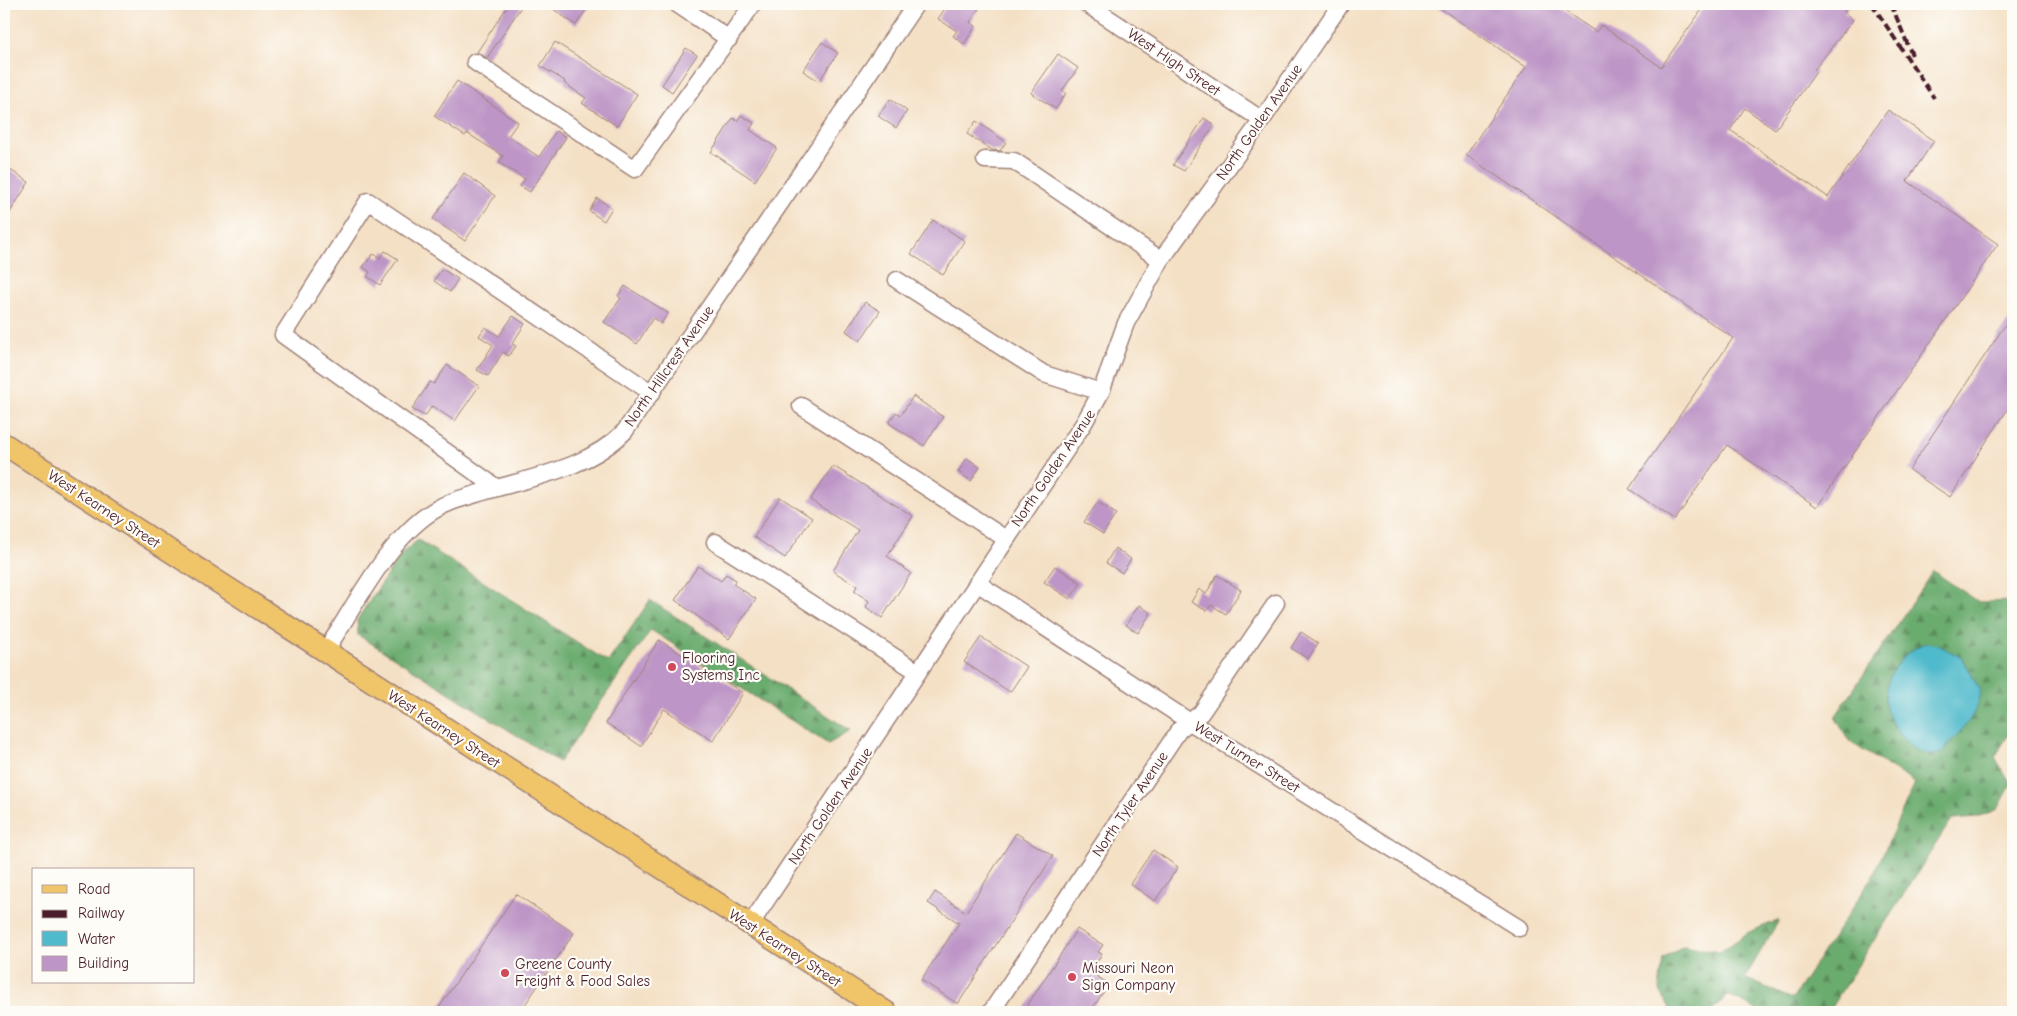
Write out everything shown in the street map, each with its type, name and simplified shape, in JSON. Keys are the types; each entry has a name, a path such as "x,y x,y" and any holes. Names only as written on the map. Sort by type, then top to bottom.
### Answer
{"main road":[{"name":"West Kearney Street","path":"4,444 886,1012"}],"street":[{"path":"677,4 729,39"},
{"path":"475,62 635,169 753,4"},
{"name":"North Hillcrest Avenue","path":"325,652 393,548 412,527 446,504 573,465 595,456 625,431 916,4"},
{"name":"West High Street","path":"1087,4 1262,120"},
{"name":"North Golden Avenue","path":"750,925 1084,423 1101,392 1126,323 1161,260 1262,120 1341,4"},
{"path":"985,160 1014,161 1161,260"},
{"path":"497,488 283,335 368,201 652,393"},
{"path":"897,280 1044,374 1101,392"},
{"path":"801,406 1006,539"},
{"path":"715,542 918,672"},
{"name":"West Turner Street","path":"977,583 1190,722 1519,928"},
{"name":"North Tyler Avenue","path":"991,1012 1179,730 1201,713 1276,603"}],"green space":[{"path":"418,540 608,662 650,600 851,731 828,744 651,630 559,762 358,635 357,620 403,552"},
{"path":"1933,571 1979,602 2013,601 2013,727 1995,757 2011,785 1998,809 1977,817 1952,819 1828,1012 1761,1012 1728,995 1711,1012 1672,1012 1659,989 1663,959 1683,946 1720,952 1749,932 1779,920 1745,978 1792,999 1872,878 1915,783 1850,742 1835,717","holes":["1963,658 1970,674 1952,740 1940,754"]}],"water":[{"path":"1925,643 1938,645 1963,658 1981,693 1974,712 1964,728 1942,751 1938,754 1930,755 1913,747 1898,732 1888,715 1885,697 1890,677 1895,668 1908,653"}],"building":[{"path":"509,4 523,4 487,58 477,52"},
{"path":"546,4 590,4 576,25"},
{"path":"948,4 982,4 970,22 976,26 964,44 953,36 957,31 938,19"},
{"path":"1434,4 1554,4 1596,32 1601,25 1661,67 1706,4 1850,4 1844,12 1853,20 1814,70 1816,72 1775,130 1745,108 1730,130 1828,197 1888,110 1934,141 1907,181 1998,244 1817,507 1727,445 1675,520 1629,489 1733,338 1466,155 1526,67"},
{"path":"555,42 637,94 617,126 582,103 586,98 564,83 565,81 540,66"},
{"path":"822,42 838,53 819,81 803,71"},
{"path":"686,48 697,55 672,92 662,85"},
{"path":"1058,54 1078,68 1062,91 1066,93 1056,109 1031,93"},
{"path":"457,81 518,122 508,136 539,157 556,131 566,137 530,192 520,186 525,179 499,163 503,156 467,133 465,136 434,116"},
{"path":"890,99 907,111 896,128 878,116"},
{"path":"741,115 754,123 750,130 777,148 755,181 711,152 733,118 737,121"},
{"path":"1204,118 1214,125 1184,171 1173,165"},
{"path":"976,121 1006,142 1000,151 992,150 967,134"},
{"path":"4,166 29,182 4,222"},
{"path":"464,173 495,196 465,241 433,219"},
{"path":"597,198 612,208 604,221 589,211"},
{"path":"933,220 965,241 943,275 911,254"},
{"path":"385,251 398,259 380,285 367,276 370,272 363,267 373,254 380,258"},
{"path":"442,269 458,279 450,292 434,281"},
{"path":"625,286 668,313 661,324 653,318 637,344 604,322 621,298 618,296"},
{"path":"865,302 880,311 860,341 846,331"},
{"path":"2013,313 2013,401 1950,497 1909,470"},
{"path":"513,316 525,324 512,344 516,346 509,356 503,352 488,376 477,370 493,345 479,336 485,327 499,336"},
{"path":"447,365 479,386 455,421 432,406 425,416 412,409 430,382 434,384"},
{"path":"913,396 943,417 924,446 889,423 896,412 901,415"},
{"path":"967,458 980,467 971,481 958,472"},
{"path":"833,466 913,516 887,556 911,573 882,618 866,607 869,601 854,591 857,586 833,571 858,530 810,500"},
{"path":"780,497 812,518 785,558 754,537"},
{"path":"1098,502 1116,514 1103,534 1084,522"},
{"path":"1115,548 1131,559 1122,573 1106,563"},
{"path":"698,566 721,581 726,574 736,580 733,584 756,599 729,639 675,600"},
{"path":"1055,566 1081,583 1070,599 1044,582"},
{"path":"1217,575 1241,590 1226,614 1211,605 1207,611 1191,602 1199,589 1206,594"},
{"path":"1139,605 1151,613 1138,633 1126,625"},
{"path":"1301,632 1318,643 1308,659 1291,648"},
{"path":"981,637 1027,667 1010,692 964,662"},
{"name":"Flooring Systems Inc","path":"659,640 743,693 713,741 664,709 641,746 606,723"},
{"path":"1016,833 1053,856 958,1004 921,980 959,923 928,903 935,892 966,912"},
{"path":"1153,850 1178,867 1155,901 1130,884"},
{"name":"Greene County Freight & Food Sales","path":"516,894 574,933 520,1012 436,1012"},
{"name":"Missouri Neon Sign Company","path":"1077,929 1103,945 1098,952 1102,954 1090,972 1109,984 1090,1012 1023,1012"}],"railway":[{"path":"1872,4 1934,98"},
{"path":"1891,4 1912,55"}],"place":[{"name":"Flooring Systems Inc","path":"672,667"},
{"name":"Greene County Freight & Food Sales","path":"505,973"},
{"name":"Missouri Neon Sign Company","path":"1072,977"}]}
